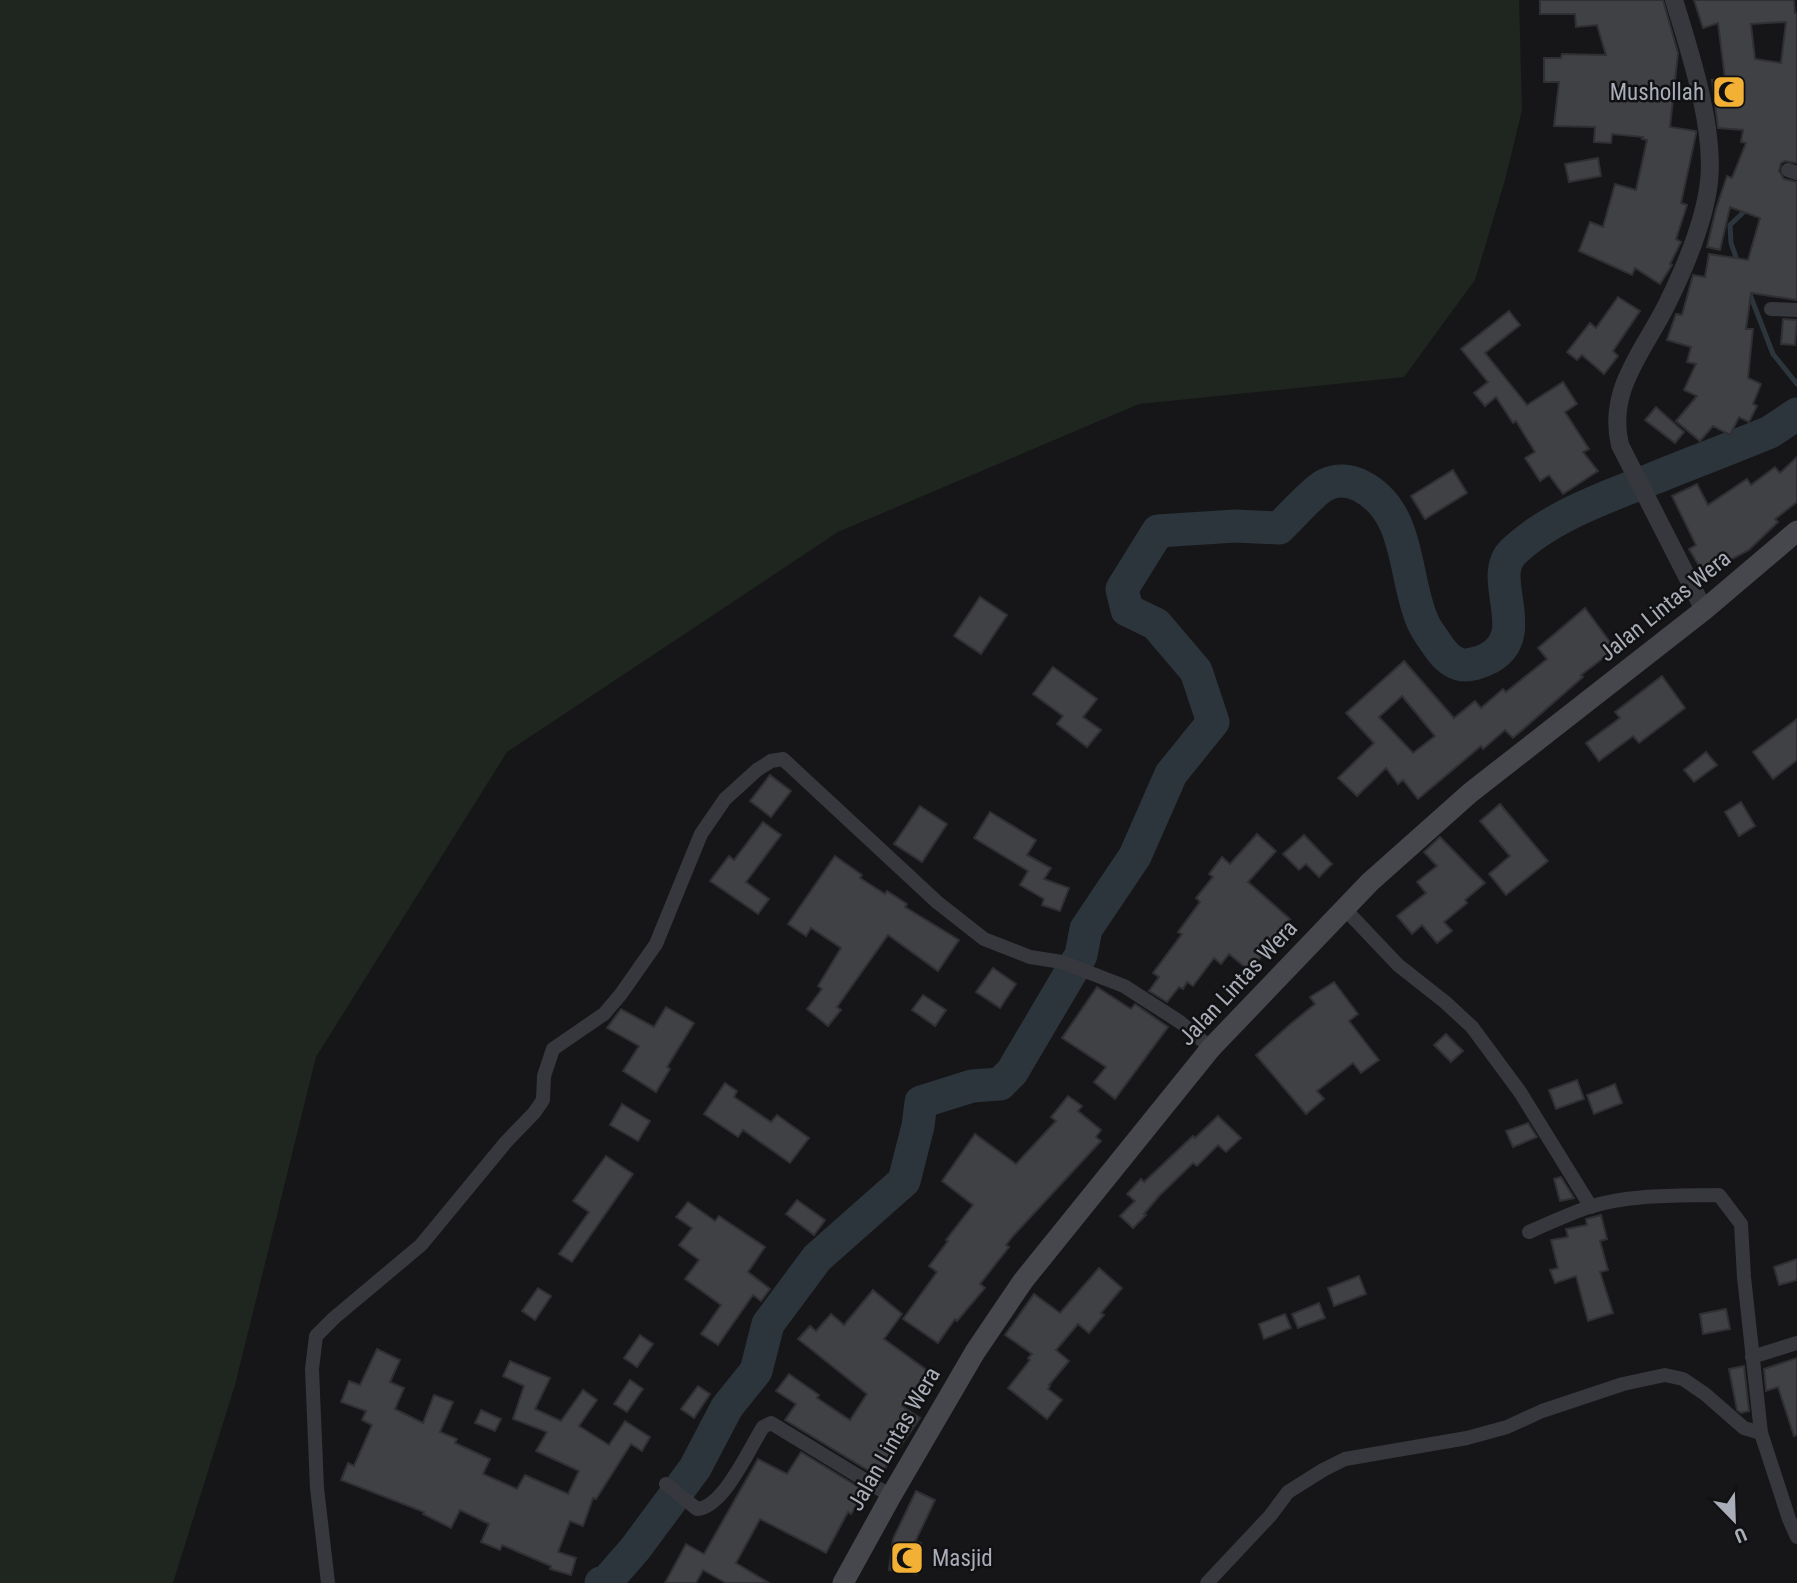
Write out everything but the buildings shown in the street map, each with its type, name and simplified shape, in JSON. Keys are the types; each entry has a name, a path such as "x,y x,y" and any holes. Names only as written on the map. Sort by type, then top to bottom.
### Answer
{"main road":[{"name":"Jalan Lintas Wera","path":"843,1583 975,1352 1023,1281 1211,1048 1344,908 1470,793 1704,610 1797,531"}],"street":[{"path":"1674,0 1700,95 1710,160 1709,182 1700,220 1666,307 1628,375 1621,394 1616,426 1620,445 1704,610"},
{"path":"1771,309 1797,310"},
{"path":"328,1583 317,1488 312,1369 316,1336 421,1245 534,1112 543,1100 544,1076 553,1049 604,1014 621,994 656,944 701,834 725,799 771,761 783,759 961,923 984,939 1030,957 1062,962 1124,986 1145,997 1211,1048"},
{"path":"1344,908 1398,965 1472,1027 1520,1092 1591,1207"},
{"path":"1529,1232 1591,1207 1653,1196 1719,1195 1741,1224 1752,1357 1762,1433 1797,1537"},
{"path":"1752,1357 1797,1343"},
{"path":"1207,1583 1270,1516 1288,1492 1323,1469 1345,1460 1467,1438 1507,1427 1552,1408 1623,1384 1665,1375 1683,1379 1744,1428 1762,1433"},
{"path":"666,1484 697,1509 714,1503 763,1427 771,1423 891,1496"}],"shaded area":[{"path":"0,0 1519,0 1522,110 1505,180 1475,280 1404,377 1139,404 838,532 507,752 316,1057 235,1385 173,1583 0,1583"}],"waterway":[{"path":"1738,263 1731,243 1730,225 1748,208"},
{"path":"1749,292 1773,354 1797,384"},
{"path":"601,1583 607,1581 635,1549 695,1468 727,1407 756,1371 768,1324 817,1258 904,1181 918,1126 921,1102 972,1086 1000,1084 1012,1072 1081,955 1086,929 1135,856 1171,774 1213,722 1196,671 1156,624 1127,610 1122,589 1158,531 1235,526 1279,528 1325,485 1339,481 1357,484 1377,497 1397,528 1416,602 1428,632 1440,649 1455,663 1470,664 1489,658 1502,648 1508,635 1504,576 1506,563 1513,552 1527,540 1543,528 1579,509 1770,432 1797,414"}],"place":[{"name":"Mushollah","path":"1729,92"},
{"name":"Masjid","path":"907,1558"}]}
